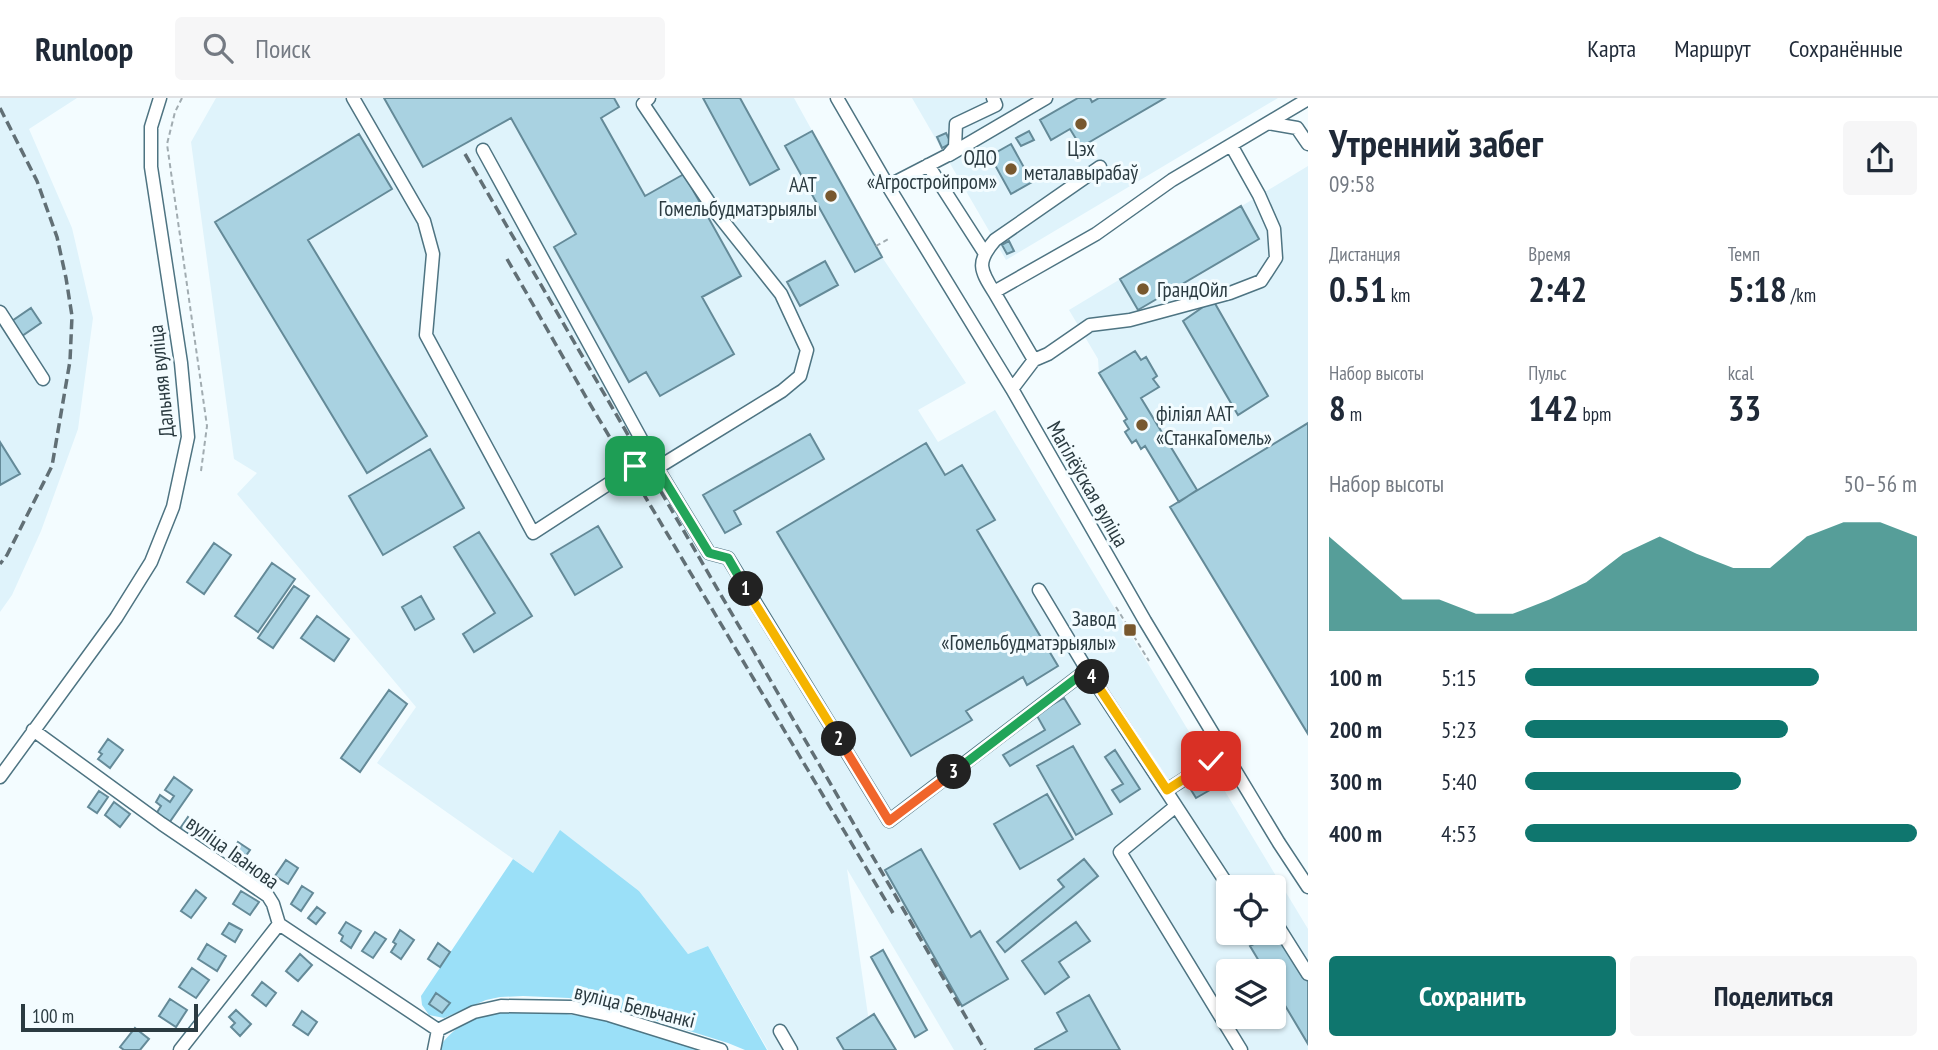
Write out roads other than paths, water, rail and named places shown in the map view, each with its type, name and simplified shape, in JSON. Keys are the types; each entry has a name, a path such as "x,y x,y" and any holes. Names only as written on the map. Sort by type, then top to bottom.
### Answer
{"street":[{"name":"Дальняя вуліца","path":"0,778 116,618 151,562 173,507 188,437 181,363 151,167 151,127 160,98"},
{"path":"354,98 424,221 433,254 426,335 533,533 635,466 657,468 782,391 800,376 807,350 781,294 715,211 643,104 649,98"},
{"name":"Магілёўская вуліца","path":"837,98 887,186 1012,389 1145,621 1279,844 1308,887"},
{"path":"948,155 955,147 956,124 996,105 993,98"},
{"path":"887,186 948,155 1046,98"},
{"path":"995,292 1096,234 1172,180 1308,99"},
{"path":"1268,123 1297,128 1308,144"},
{"path":"1012,389 1034,360 1048,354 1090,324 1130,320 1230,293 1261,281 1276,258 1274,229 1259,195 1231,145"},
{"path":"483,150 657,468 709,553 728,558 889,821 1087,670"},
{"path":"928,166 984,252"},
{"path":"1034,360 984,276 981,263 984,252 995,240 1100,167"},
{"path":"0,312 43,379"},
{"path":"1039,590 1087,670 1221,875"},
{"name":"вуліца Іванова","path":"33,730 268,897 279,924 438,1030"},
{"path":"1167,790 1225,753"},
{"path":"1176,806 1120,852 1241,1050"},
{"path":"180,1050 279,924"},
{"path":"1286,939 1308,974"},
{"name":"вуліца Бельчанкі","path":"438,1030 474,1012 501,1006 572,1007 609,1015 721,1050"},
{"path":"434,1050 438,1030"},
{"path":"780,1031 790,1050"}],"railway":[{"path":"0,108 37,181 57,237 72,316 70,361 52,466 0,564"},
{"path":"465,154 985,1050"},
{"path":"507,259 587,399 893,913"}],"place":[{"name":"Цэх металавырабаў","path":"1081,124"},
{"name":"ОДО «Агростройпром»","path":"1011,169"},
{"name":"ААТ Гомельбудматэрыялы","path":"831,196"},
{"name":"ГрандОйл","path":"1143,289"},
{"name":"філіял ААТ «СтанкаГомель»","path":"1142,425"},
{"name":"Завод «Гомельбудматэрыялы»","path":"1130,630"}]}
